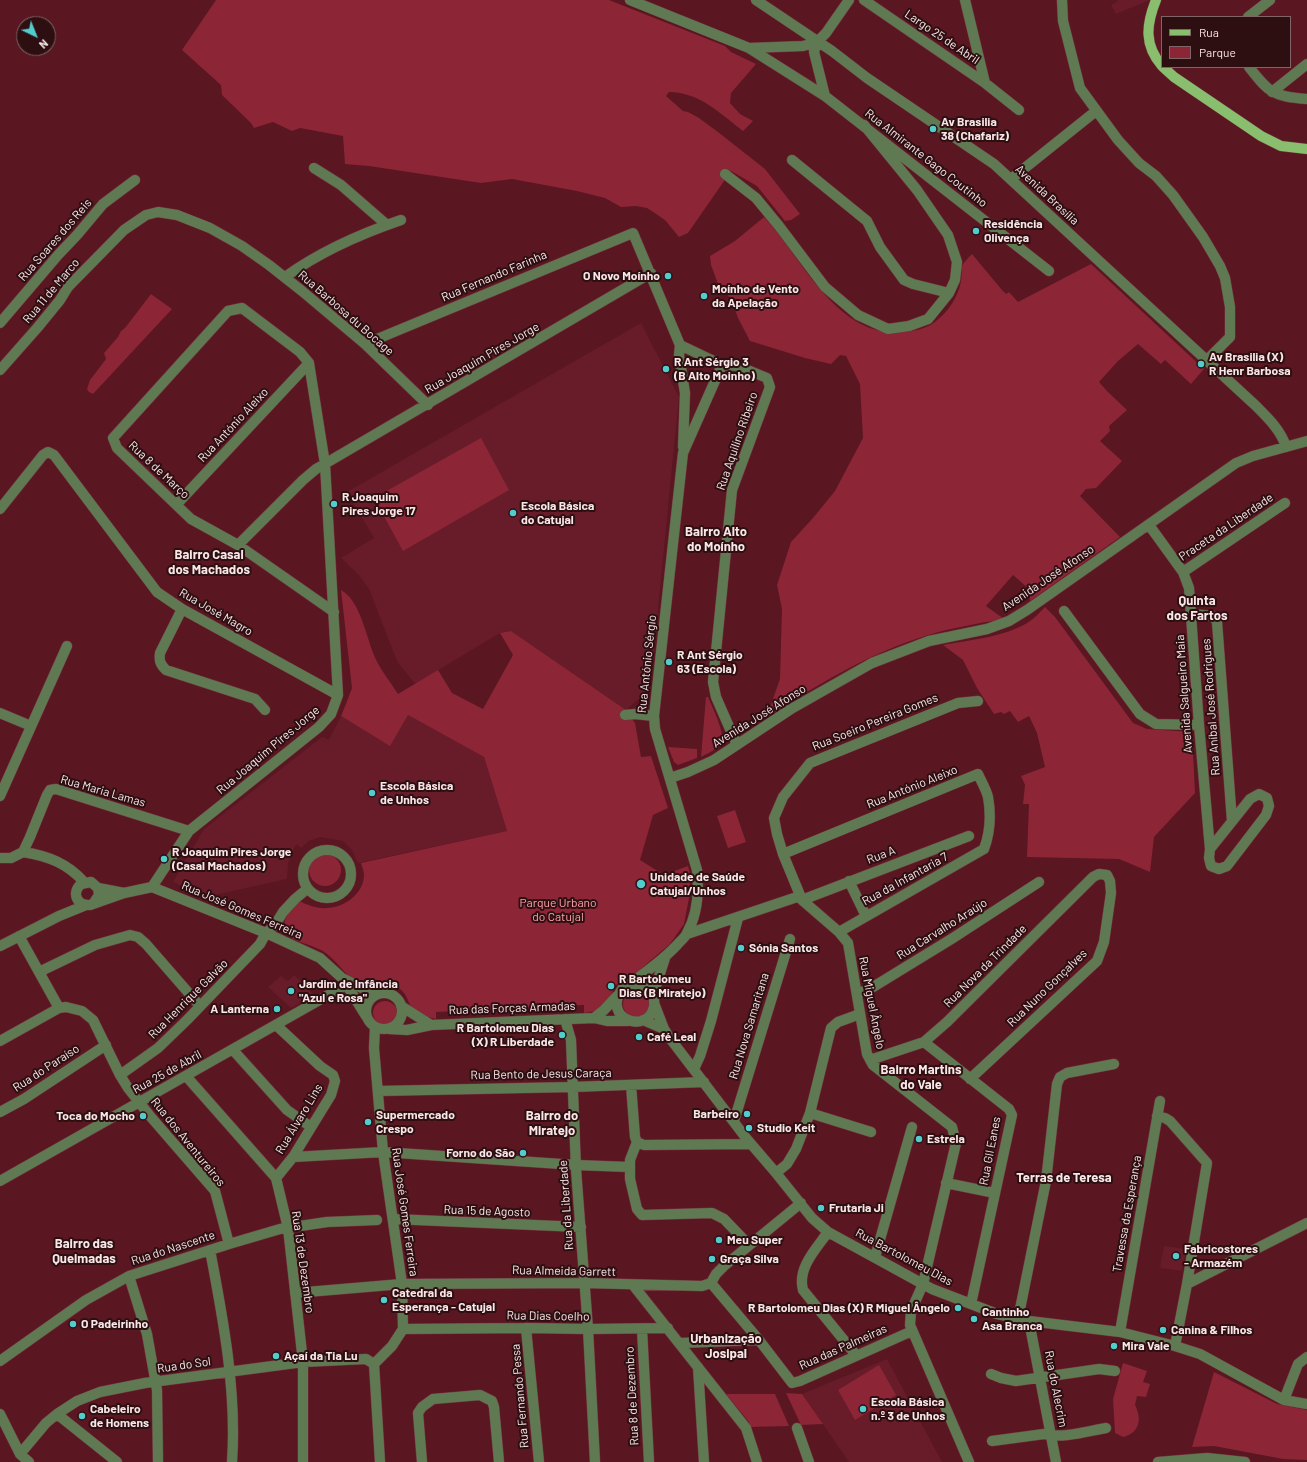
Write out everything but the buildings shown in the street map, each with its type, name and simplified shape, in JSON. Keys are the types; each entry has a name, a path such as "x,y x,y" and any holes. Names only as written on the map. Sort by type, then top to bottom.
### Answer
{"main road":[{"path":"1156,0 1151,16 1148,34 1152,51 1161,65"},
{"path":"1163,68 1174,77 1261,136 1281,146 1307,149"}],"street":[{"path":"630,0 749,48 803,46 817,42"},
{"name":"Avenida Brasília","path":"756,0 832,51 867,78 980,154 1011,179 1266,415 1281,435 1286,447"},
{"path":"825,96 814,52 817,42 826,33 849,0"},
{"name":"Largo 25 de Abril","path":"864,0 985,82 1018,110"},
{"name":"Largo 25 de Abril","path":"965,0 985,82"},
{"path":"1062,0 1063,21 1080,88 1096,112 1118,140 1139,163 1156,176 1173,195 1203,237 1220,266 1225,278 1230,307 1230,337 1207,360"},
{"path":"1249,16 1270,0"},
{"name":"Rua Almirante Gago Coutinho","path":"749,48 825,96 1049,271"},
{"path":"1272,92 1307,64"},
{"path":"1250,68 1263,85 1272,92 1283,97 1307,99"},
{"path":"1011,179 1096,112"},
{"path":"726,174 756,198 824,286 858,315 888,329 909,326 928,318 949,294 955,280 957,262 948,235 917,190 864,126"},
{"path":"792,160 867,221 880,247 904,280 949,294"},
{"path":"314,168 341,184 387,224"},
{"name":"Rua Soares dos Reis","path":"0,323 103,204 135,180"},
{"name":"Rua 11 de Marco","path":"0,370 38,327 68,288 124,230 146,216 158,212 177,214 210,228 242,246"},
{"path":"286,277 300,266 356,236 401,220"},
{"name":"Rua Fernando Farinha","path":"365,344 633,233 651,273"},
{"name":"Rua Barbosa du Bocage","path":"242,246 286,277 365,344 428,405"},
{"path":"651,273 680,345 679,355 685,393 683,453"},
{"name":"Rua Joaquim Pires Jorge","path":"325,464 651,273"},
{"name":"Rua 8 de Março","path":"309,363 300,352 242,308 228,311 113,438 117,448 191,519 238,545 334,612"},
{"name":"Rua Aquilíno Ribeiro","path":"680,345 722,365 738,366 766,378 770,387 732,490 713,682 716,697 737,745"},
{"name":"Rua Joaquim Pires Jorge","path":"152,887 189,831 319,727 331,714 338,695 325,464 309,363"},
{"name":"Rua António Aleixo","path":"177,504 309,363"},
{"name":"Rua António Sérgio","path":"628,985 665,958 687,934 697,904 697,870 655,729 654,716 683,453 722,365"},
{"name":"Avenida José Afonso","path":"670,778 688,772 714,760 791,709 872,663 929,641 986,629 1009,621 1027,610 1236,463 1253,456 1306,443"},
{"name":"Rua José Magro","path":"0,509 43,455 48,452 54,455 158,592 182,608 338,695"},
{"path":"238,545 303,480 325,464"},
{"name":"Praceta da Liberdade","path":"1183,572 1284,503"},
{"name":"Avenida Salgueiro Maia","path":"1149,525 1183,572 1189,588 1210,849 1209,858 1212,866 1219,869 1227,866 1266,815 1270,806 1266,798 1259,794 1250,799 1210,849"},
{"path":"182,608 160,653 159,660 161,665 166,670 255,699 265,710"},
{"path":"1064,611 1140,714 1156,724 1199,725"},
{"name":"Rua Aníbal José Rodrigues","path":"1191,614 1213,616 1217,622 1232,821"},
{"path":"0,796 67,646"},
{"name":"Rua Soeiro Pereira Gomes","path":"801,898 783,854 774,818 783,798 810,763 958,703 978,701"},
{"path":"0,713 31,726"},
{"path":"625,715 635,714 654,716"},
{"name":"Rua António Aleixo","path":"783,854 978,774 988,796 989,838 984,849"},
{"name":"Rua Maria Lamas","path":"23,852 47,795 50,790 56,789 189,831"},
{"name":"Rua A","path":"801,898 969,836"},
{"path":"329,849 337,851 344,856 351,870 349,882 343,892 328,898 313,894 307,889 302,874 307,859 314,853 329,849"},
{"name":"Rua da Infantaria 7","path":"839,932 984,849"},
{"path":"0,858 11,858 23,852 55,859 74,872 84,882"},
{"name":"Rua Nova da Trindade","path":"870,1060 924,1042 947,1022 1093,877 1100,874 1107,875"},
{"name":"Rua Nuno Gonçalves","path":"970,1079 1097,961 1104,942 1111,893 1110,881 1107,875"},
{"path":"849,881 866,916"},
{"path":"90,904 80,903 76,897 76,890 78,886 84,882 90,882 98,888 124,893"},
{"name":"Rua Carvalho Araújo","path":"857,994 873,987 953,938 1039,882"},
{"path":"0,946 59,916 124,893 152,887"},
{"name":"Rua José Gomes Ferreira","path":"152,887 266,933 320,958 344,981 366,1016"},
{"path":"90,904 99,895 98,888"},
{"name":"Rua Henrique Galvão","path":"120,1075 158,1048 260,944 266,933 275,925 283,912 295,898 307,889"},
{"path":"59,916 76,897"},
{"path":"687,934 801,898"},
{"name":"Rua Miguel Ângelo","path":"801,898 839,932 848,943 867,1054 873,1065 952,1127 956,1143 923,1284 911,1311 910,1325 912,1331"},
{"path":"694,1069 700,1056 711,1021 738,918"},
{"path":"39,972 95,945 130,935 138,937 146,944 200,1006"},
{"path":"0,1041 59,1008 19,936"},
{"name":"Rua Nova Samaritana","path":"734,1121 790,939"},
{"name":"Rua António Sérgio","path":"654,999 665,958"},
{"name":"Rua José Gomes Ferreira","path":"344,981 379,994"},
{"name":"Rua 25 de Abril","path":"0,1181 276,1025 344,981"},
{"path":"594,1018 604,1010 622,990 628,985 635,984 643,985 649,989 654,999 653,1010 649,1016 643,1020 635,1022 628,1021 622,1017 618,1010 616,1003 617,996"},
{"path":"402,1006 401,1018 394,1027 389,1029 384,1030 375,1027 366,1016 367,1005 374,996 385,993 395,997 402,1006 431,1025"},
{"name":"Rua Bartolomeu Dias","path":"654,999 664,1030 751,1144 812,1218 828,1232 932,1289 997,1314 1029,1321 1120,1332 1175,1346 1200,1354 1284,1400 1307,1404"},
{"name":"Rua dos Aventureiros","path":"59,1008 66,1007 82,1011 93,1020 120,1075 139,1102 215,1191 229,1244"},
{"path":"776,1173 787,1164 796,1149 810,1113 831,1028 838,1022 860,1014"},
{"name":"Rua das Forças Armadas","path":"389,1029 407,1030 431,1025 594,1018 628,1021"},
{"name":"Rua da Liberdade","path":"565,1019 571,1040 576,1165 588,1329 595,1462"},
{"name":"Rua Bartolomeu Dias","path":"643,1020 664,1030"},
{"name":"Rua Álvaro Lins","path":"276,1025 320,1066 333,1074 335,1081 331,1095 293,1157 276,1178"},
{"name":"Rua José Gomes Ferreira","path":"375,1027 374,1048 383,1152 402,1284 403,1329"},
{"name":"Rua GIl Eanes","path":"924,1042 1009,1109 1012,1115 972,1304"},
{"name":"Rua do Paraíso","path":"0,1112 106,1045"},
{"path":"233,1050 287,1110 311,1127"},
{"path":"1018,1319 1046,1181 1057,1084 1060,1077 1067,1073 1114,1064"},
{"name":"Rua 13 de Dezembro","path":"186,1076 276,1178 288,1228 303,1362 303,1462"},
{"name":"Rua Bento de Jesus Caraça","path":"378,1090 573,1087 704,1082"},
{"path":"631,1085 635,1137 637,1142 629,1167 633,1195 637,1209 642,1215 712,1213 724,1219 749,1245"},
{"name":"Travessa da Esperança","path":"1120,1332 1160,1101"},
{"path":"810,1113 871,1132"},
{"path":"1157,1116 1170,1121 1207,1163 1175,1346"},
{"path":"875,1257 912,1127"},
{"path":"637,1142 644,1145 751,1144"},
{"path":"293,1157 383,1152 576,1165 629,1167"},
{"path":"946,1183 995,1193"},
{"path":"711,1283 716,1274 801,1203"},
{"name":"Rua 15 de Agosto","path":"393,1219 581,1227"},
{"name":"Rua do Nascente","path":"0,1361 86,1300 128,1276 229,1244 288,1228 327,1222 377,1220"},
{"path":"1187,1284 1307,1223"},
{"path":"828,1232 804,1268 801,1283 803,1290 856,1355"},
{"path":"210,1250 227,1347 232,1408 232,1462"},
{"path":"128,1276 147,1334 156,1382 158,1398 158,1462"},
{"name":"Rua Almeida Garrett","path":"295,1293 402,1284 584,1283 702,1286 711,1283"},
{"name":"Rua das Palmeiras","path":"711,1283 759,1340 792,1383 912,1331"},
{"path":"634,1285 746,1428 757,1462"},
{"name":"Rua do Alecrim","path":"1029,1321 1056,1462"},
{"name":"Rua Fernando Pessa","path":"526,1328 539,1462"},
{"name":"Rua 8 de Dezembro","path":"642,1328 649,1462"},
{"name":"Rua Dias Coelho","path":"403,1329 668,1328"},
{"path":"380,1462 374,1364 392,1346 403,1329"},
{"path":"912,1331 969,1462"},
{"path":"680,1343 759,1340"},
{"path":"1284,1400 1298,1364 1307,1357"},
{"name":"Rua do Sol","path":"20,1454 46,1423 57,1414 77,1401 100,1392 156,1382 303,1362 366,1359 374,1364"},
{"path":"698,1367 704,1462"},
{"path":"991,1374 1016,1381 1040,1378 1061,1373 1099,1369 1115,1371"},
{"path":"422,1462 418,1413 422,1407 433,1399 480,1395 492,1400 494,1407 499,1462"},
{"path":"0,1414 20,1454 29,1462"},
{"path":"57,1414 117,1462"},
{"path":"797,1428 809,1462"},
{"path":"992,1441 1044,1434 1052,1436 1106,1428"},
{"path":"1158,1462 1206,1458 1245,1462"}],"shaded area":[{"path":"1117,0 1150,0 1116,14 1111,5 1118,1"},
{"name":"Escola Básica do Catujal","path":"641,323 679,397 650,689 626,710 511,631 500,633 415,684 397,661 369,589 359,575 341,558 374,538 347,492"},
{"name":"Escola Básica de Unhos","path":"408,715 484,757 507,831 358,863 352,850 343,841 320,837 309,841 301,848 297,844 295,846 288,863 287,879 206,897 173,882 204,829 322,737 329,740 341,716 390,745"},
{"name":"Jardim de Infância \"Azul e Rosa\"","path":"294,975 314,995 291,1008 268,987 281,976 288,981"},
{"path":"1164,1246 1186,1249 1182,1271 1160,1268"},
{"name":"Escola Básica n.º 3 de Unhos","path":"887,1359 942,1462 849,1462 802,1394"}],"green space":[{"path":"216,0 609,0 725,46 731,52 756,64 731,93 730,103 740,114 753,121 743,131 718,111 700,100 680,93 669,92 666,96 683,111 699,118 765,169 800,214 791,220 785,221 757,186 731,171 688,233 679,237 665,220 647,208 636,206 621,207 605,198 577,191 512,179 481,183 369,166 345,164 343,136 300,128 292,131 273,122 254,128 251,123 222,95 221,85 182,50"},
{"path":"764,217 822,292 839,309 858,322 879,330 902,332 911,331 924,328 936,321 945,313 955,298 960,287 962,266 972,254 1002,290 1006,294 1009,292 1018,302 1091,264 1204,369 1191,384 1165,360 1161,364 1138,344 1118,361 1099,382 1127,410 1109,426 1110,431 1100,441 1122,461 1096,488 1086,489 1080,496 1120,537 1030,601 1029,589 1013,575 986,606 1004,619 927,635 896,646 858,663 804,694 768,717 768,713 780,679 782,609 777,585 791,542 835,491 863,438 860,384 846,356 840,355 831,364 805,358 750,341 738,318 731,299 718,284 711,265 710,256 735,241"},
{"path":"151,294 172,309 93,394 89,392 87,389 90,380 106,359 104,353"},
{"path":"481,438 509,490 403,551 374,498"},
{"name":"Parque Urbano do Catujal","path":"341,590 348,595 358,610 376,660 398,694 438,670 452,693 483,709 513,655 500,633 511,631 626,710 635,723 641,757 651,756 668,808 653,815 640,860 664,875 688,866 690,874 690,893 684,924 670,944 636,973 616,985 608,1000 602,1007 595,1011 584,1013 584,1005 436,1012 436,1019 429,1018 413,1010 405,994 400,989 392,986 370,987 355,981 327,954 321,950 297,941 285,933 285,919 299,901 316,907 327,908 340,906 352,899 357,894 363,882 364,874 361,863 507,831 484,757 408,715 390,746 341,716 352,688"},
{"path":"1045,607 1055,617 1133,723 1147,729 1192,732 1195,793 1154,837 1150,872 1119,859 1027,857 1029,804 1023,804 1025,785 1021,776 1045,767 1037,733 1029,716 1018,722 1010,711 1004,714 1001,712 994,714 977,688 963,660 943,645 1008,632 1030,621"},
{"path":"706,697 708,697 721,729 722,741 716,749 701,757"},
{"path":"668,747 697,749 697,758 678,765 674,762"},
{"path":"735,810 746,842 728,848 717,816"},
{"path":"325,854 331,855 338,861 341,870 340,876 334,883 325,886 319,885 312,879 309,870 310,864 316,857"},
{"path":"636,991 645,995 649,1004 645,1013 636,1017 627,1013 623,1004 627,995"},
{"path":"385,1001 393,1005 397,1013 393,1021 385,1025 377,1021 373,1013 377,1005"},
{"path":"1123,1363 1147,1371 1143,1382 1150,1384 1146,1397 1137,1396 1135,1405 1139,1420 1136,1429 1129,1435 1123,1437 1115,1433 1113,1399"},
{"path":"879,1365 896,1395 855,1420 838,1390"},
{"path":"1214,1372 1277,1404 1307,1410 1307,1460 1283,1459 1214,1446 1192,1447"},
{"path":"786,1393 802,1394 823,1424 801,1425"},
{"path":"726,1394 775,1394 789,1426 749,1427 749,1422"}],"place":[{"name":"Av Brasilia 38 (Chafariz)","path":"933,129"},
{"name":"Residência Olivença","path":"976,231"},
{"name":"O Novo Moínho","path":"668,276"},
{"name":"Moínho de Vento da Apelação","path":"704,296"},
{"name":"Av Brasilia (X) R Henr Barbosa","path":"1201,364"},
{"name":"R Ant Sérgio 3 (B Alto Moinho)","path":"666,369"},
{"name":"R Joaquim Pires Jorge 17","path":"334,504"},
{"name":"Escola Básica do Catujal","path":"513,513"},
{"name":"R Ant Sérgio 63 (Escola)","path":"669,662"},
{"name":"Escola Básica de Unhos","path":"372,793"},
{"name":"R Joaquim Pires Jorge (Casal Machados)","path":"164,859"},
{"name":"Unidade de Saúde Catujal/Unhos","path":"641,884"},
{"name":"Sónia Santos","path":"741,948"},
{"name":"R Bartolomeu Dias (B Miratejo)","path":"611,986"},
{"name":"Jardim de Infância \"Azul e Rosa\"","path":"291,991"},
{"name":"A Lanterna","path":"277,1009"},
{"name":"R Bartolomeu Dias (X) R Liberdade","path":"562,1035"},
{"name":"Café Leal","path":"639,1037"},
{"name":"Barbeiro","path":"747,1114"},
{"name":"Toca do Mocho","path":"143,1116"},
{"name":"Supermercado Crespo","path":"368,1122"},
{"name":"Studio Keit","path":"749,1128"},
{"name":"Estrela","path":"919,1139"},
{"name":"Forno do São","path":"523,1153"},
{"name":"Frutaria Ji","path":"821,1208"},
{"name":"Meu Super","path":"719,1240"},
{"name":"Fabricostores - Armazém","path":"1176,1256"},
{"name":"Graça Silva","path":"712,1259"},
{"name":"Catedral da Esperança - Catujal","path":"384,1300"},
{"name":"R Bartolomeu Dias (X) R Miguel Ângelo","path":"958,1308"},
{"name":"Cantinho Asa Branca","path":"974,1319"},
{"name":"O Padeirinho","path":"73,1324"},
{"name":"Canina & Filhos","path":"1163,1330"},
{"name":"Mira Vale","path":"1114,1346"},
{"name":"Açaí da Tia Lu","path":"276,1356"},
{"name":"Escola Básica n.º 3 de Unhos","path":"863,1409"},
{"name":"Cabeleiro de Homens","path":"82,1416"}],"district":[{"name":"Bairro Alto do Moínho","path":"716,540"},
{"name":"Bairro Casal dos Machados","path":"209,562"},
{"name":"Quinta dos Fartos","path":"1197,608"},
{"name":"Bairro Martins do Vale","path":"921,1078"},
{"name":"Bairro do Miratejo","path":"552,1124"},
{"name":"Terras de Teresa","path":"1064,1178"},
{"name":"Bairro das Queimadas","path":"84,1252"},
{"name":"Urbanização Josipal","path":"726,1346"}]}
